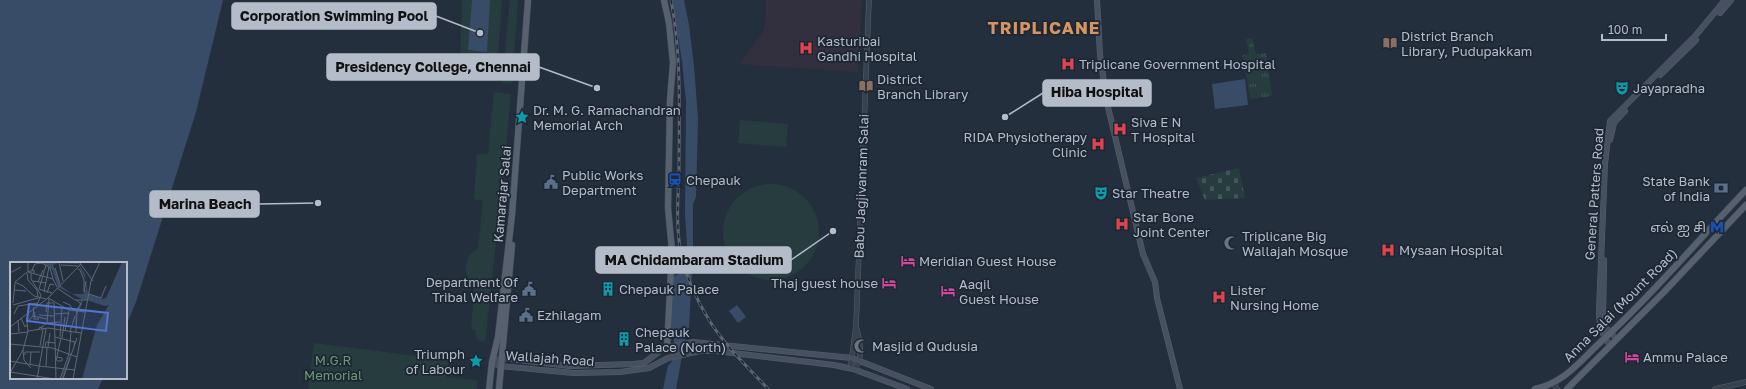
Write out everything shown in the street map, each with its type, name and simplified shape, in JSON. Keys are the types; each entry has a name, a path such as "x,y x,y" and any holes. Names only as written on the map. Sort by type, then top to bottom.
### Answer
{"main road":[{"name":"Kamarajar Salai","path":"489,389 492,362 498,337 512,215 528,0"},
{"name":"Kamarajar Salai","path":"499,389 519,173 532,0"},
{"path":"664,0 669,23 673,63 670,100 668,202 672,251 668,347 693,342 852,358 932,389"},
{"path":"1096,0 1100,55 1107,103 1143,254 1155,282 1157,298 1180,389"},
{"name":"General Patters Road","path":"1610,333 1603,321 1602,309 1610,122 1696,35 1725,0"},
{"name":"General Patters Road","path":"1604,338 1599,323 1599,303 1605,164 1609,140 1614,123 1698,38 1731,0"},
{"name":"Anna Salai (Mount Road)","path":"1535,389 1556,386 1604,338 1637,308 1746,190"},
{"name":"Anna Salai (Mount Road)","path":"1567,389 1660,297 1746,205"},
{"path":"1715,224 1722,230"},
{"path":"1610,333 1617,339"},
{"path":"1604,338 1610,345"},
{"name":"Wallajah Road","path":"492,362 502,358 570,366 633,364 644,363 668,347"},
{"name":"Wallajah Road","path":"492,362 500,366 574,373 620,372 649,368 668,358 700,351 716,350 834,364 853,369"},
{"path":"853,369 907,389"}],"street":[{"name":"Babu Jagjivanram Salai","path":"859,361 860,339 856,326 868,0"},
{"path":"856,326 851,364 853,369 857,366 859,361"},
{"path":"1715,389 1746,382"}],"shaded area":[{"name":"Kasturibai Gandhi Hospital","path":"766,0 862,0 858,72 740,64 763,32 766,20"}],"green space":[{"path":"462,0 502,0 497,69 460,66"},
{"path":"510,0 518,0 512,84 502,83"},
{"path":"1252,38 1256,54 1266,53 1272,96 1250,99 1243,55 1249,54 1246,39"},
{"path":"494,92 511,94 485,342 477,340 475,330 471,329 474,290 466,273 466,264 469,256 478,248 483,201 474,199 477,154 488,154"},
{"path":"740,120 788,124 786,147 738,143"},
{"path":"1239,168 1245,198 1205,200 1196,178"},
{"path":"771,184 789,187 805,198 816,214 819,232 816,250 805,266 789,277 771,280 753,277 737,266 726,250 723,232 726,214 737,198 753,187"},
{"name":"M.G.R Memorial","path":"314,343 448,360 446,377 478,380 477,389 308,389"}],"water":[{"path":"0,0 223,0 196,112 136,302 127,324 127,262 10,262 10,379 103,379 98,389 0,389"},
{"path":"472,0 490,0 487,52 468,50"},
{"path":"672,0 684,0 694,66 698,118 696,197 693,204 693,250 689,328 685,339 676,389 663,389 668,366 672,361 674,338 671,330 674,276 679,274 687,245 685,215 686,102 682,61"},
{"path":"1245,79 1248,105 1215,109 1212,84"},
{"path":"737,305 746,317 738,323 729,311"}],"railway":[{"path":"671,0 677,43 679,86 678,219 679,238 684,266 691,285 715,330 768,389"}],"place":[{"name":"Corporation Swimming Pool","path":"480,33"},
{"name":"District Branch Library, Pudupakkam","path":"1390,43"},
{"name":"Kasturibai Gandhi Hospital","path":"806,48"},
{"name":"Triplicane Government Hospital","path":"1068,64"},
{"name":"District Branch Library","path":"866,86"},
{"name":"Presidency College, Chennai","path":"597,88"},
{"name":"Jayapradha","path":"1622,88"},
{"name":"Dr. M. G. Ramachandran Memorial Arch","path":"522,117"},
{"name":"Hiba Hospital","path":"1005,117"},
{"name":"Siva E N T Hospital","path":"1120,129"},
{"name":"RIDA Physiotherapy Clinic","path":"1098,144"},
{"name":"Chepauk","path":"675,180"},
{"name":"Public Works Department","path":"551,182"},
{"name":"State Bank of India","path":"1721,188"},
{"name":"Star Theatre","path":"1101,193"},
{"name":"Marina Beach","path":"318,203"},
{"name":"Star Bone Joint Center","path":"1122,224"},
{"name":"எல் ஐ சி","path":"1717,227"},
{"name":"MA Chidambaram Stadium","path":"833,231"},
{"name":"Triplicane Big Wallajah Mosque","path":"1231,243"},
{"name":"Mysaan Hospital","path":"1388,250"},
{"name":"Meridian Guest House","path":"908,261"},
{"name":"Thaj guest house","path":"889,283"},
{"name":"Department Of Tribal Welfare","path":"529,289"},
{"name":"Chepauk Palace","path":"608,289"},
{"name":"Aaqil Guest House","path":"948,291"},
{"name":"Lister Nursing Home","path":"1219,297"},
{"name":"Ezhilagam","path":"526,315"},
{"name":"Chepauk Palace (North)","path":"624,339"},
{"name":"Masjid d Qudusia","path":"861,346"},
{"name":"Ammu Palace","path":"1632,357"},
{"name":"Triumph of Labour","path":"476,361"}],"district":[{"name":"TRIPLICANE","path":"1044,27"}]}
